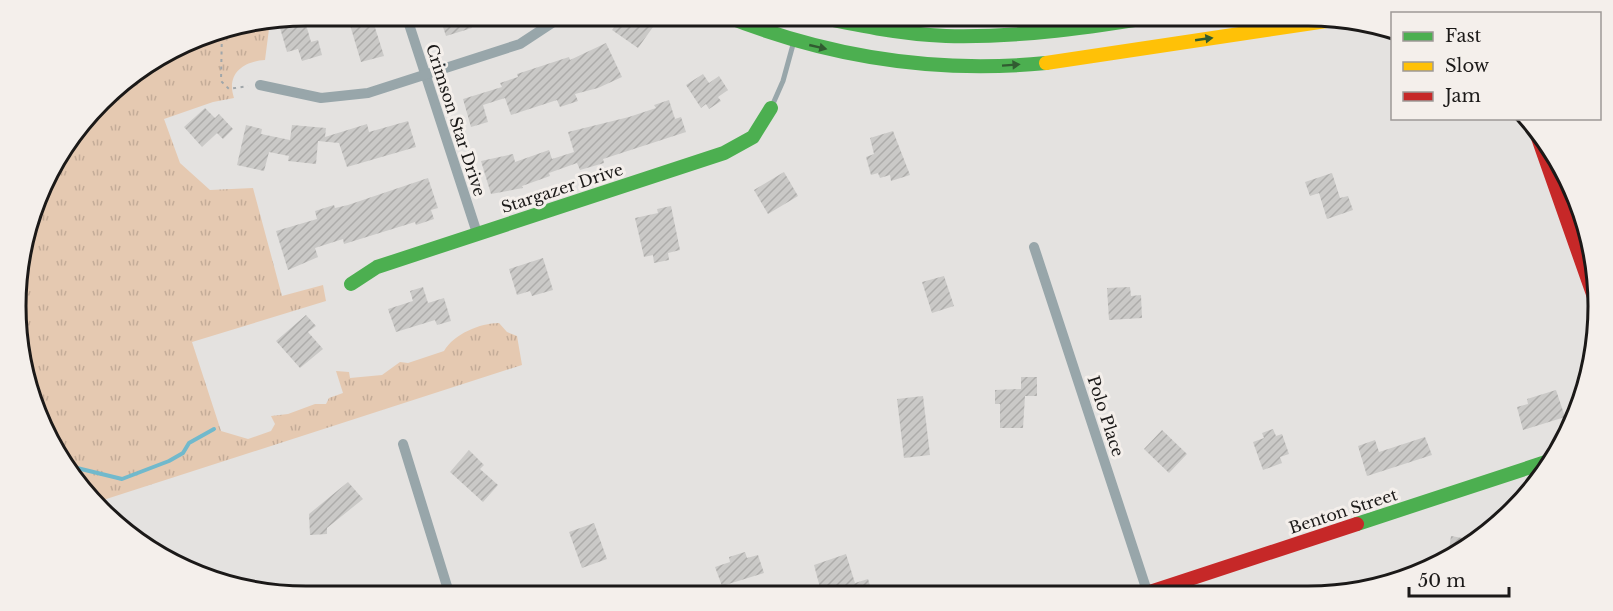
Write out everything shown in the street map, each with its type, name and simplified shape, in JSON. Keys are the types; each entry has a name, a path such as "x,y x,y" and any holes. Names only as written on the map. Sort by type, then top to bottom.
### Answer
{"main road":[{"path":"753,26 795,41 860,57 904,63 1007,66 1290,26"},
{"path":"861,26 893,33 982,38 1062,32 1098,26"},
{"name":"Stargazer Drive","path":"351,284 377,267 724,153 753,137 771,108"},
{"path":"1545,158 1585,273"},
{"name":"Benton Street","path":"1170,586 1537,465"}],"street":[{"name":"Crimson Star Drive","path":"410,26 477,234"},
{"path":"260,85 321,98 368,93 520,44 547,26"},
{"name":"Polo Place","path":"1034,247 1143,586"},
{"path":"403,444 447,586"}],"lane":[{"path":"771,108 783,81 795,41"}],"path":[{"path":"222,38 221,81 229,89 260,85"}],"green space":[{"path":"269,28 265,60 250,63 238,70 232,82 234,98 213,102 164,119 180,163 210,190 253,188 282,296 323,285 326,301 192,342 221,431 248,439 271,431 275,424 271,416 288,414 315,404 326,404 329,398 343,393 336,371 349,372 350,378 382,375 400,362 408,363 444,351 454,339 484,325 499,323 507,332 517,336 522,365 105,500 83,476 63,446 40,396 35,378 26,324 26,287 31,251 40,215 63,165 83,135 135,83 165,63 215,40"}],"building":[{"path":"306,26 311,42 318,40 322,55 302,61 298,49 287,52 280,28"},
{"path":"350,26 374,26 384,56 361,62"},
{"path":"443,26 471,26 472,28 446,36"},
{"path":"615,26 653,27 638,48 612,30"},
{"path":"606,43 622,77 598,88 575,94 578,101 560,107 557,100 511,115 505,98 483,105 488,122 471,127 463,99 502,87 500,83 518,77 517,74 569,57 570,60"},
{"path":"703,74 709,83 719,76 728,90 718,97 721,101 709,109 706,104 701,108 686,85"},
{"path":"669,100 675,119 681,117 686,132 603,159 604,163 580,170 577,163 549,173 550,176 522,186 523,188 491,194 481,161 513,154 515,162 549,150 552,159 574,152 568,132 629,117 656,108 654,105"},
{"path":"205,108 215,118 219,114 233,129 223,139 217,133 202,147 184,127"},
{"path":"408,121 416,147 347,167 339,143 318,141 316,164 288,161 289,156 269,152 264,171 237,165 246,125 262,129 261,134 290,140 292,125 326,128 325,137 367,124 369,132"},
{"path":"893,131 910,175 891,181 890,175 880,178 878,173 871,175 866,157 874,154 870,138"},
{"path":"784,172 798,196 768,214 754,190"},
{"path":"1332,173 1340,198 1348,196 1353,210 1327,219 1319,193 1310,196 1305,182"},
{"path":"428,178 438,208 431,210 434,219 416,225 415,222 344,244 343,239 315,248 318,257 288,270 276,231 317,219 315,211 334,205 335,208 348,205"},
{"path":"671,206 680,250 668,253 669,260 654,263 653,255 644,257 635,218 658,213 657,209"},
{"path":"543,258 553,290 532,296 530,291 517,295 509,269"},
{"path":"944,276 954,306 932,313 922,282"},
{"path":"423,287 428,303 444,298 451,321 437,325 435,320 396,332 388,309 413,301 410,291"},
{"path":"1130,287 1131,296 1141,295 1142,318 1109,320 1107,288"},
{"path":"306,315 316,326 308,332 323,349 300,368 276,341"},
{"path":"1021,377 1037,377 1037,396 1025,396 1023,428 1000,428 1000,404 995,404 995,390 1021,389"},
{"path":"1556,390 1564,417 1523,430 1517,407 1528,404 1527,399"},
{"path":"923,396 930,455 904,458 897,399"},
{"path":"1273,429 1276,436 1282,434 1289,454 1280,457 1282,463 1263,470 1253,442 1264,438 1262,433"},
{"path":"1162,430 1187,454 1169,473 1144,449"},
{"path":"1425,437 1432,455 1367,476 1358,446 1375,440 1379,452"},
{"path":"469,450 484,465 480,469 498,485 483,502 450,472"},
{"path":"348,482 363,499 327,528 327,534 310,535 309,514"},
{"path":"594,523 607,559 582,568 569,532"},
{"path":"1451,536 1463,538 1449,547"},
{"path":"745,552 747,558 758,555 764,573 722,586 715,567 730,562 729,557"},
{"path":"846,554 855,583 868,579 870,586 820,586 814,565"}],"waterway":[{"path":"78,468 122,479 169,461 183,453 189,443 214,429"}],"traffic: fast":[{"path":"752,26 801,42 881,59 962,66 1046,63"},
{"path":"861,26 946,36 1001,35 1095,26"},
{"path":"351,284 377,267 724,153 753,137 771,108"},
{"path":"1357,524 1537,465"}],"traffic: slow":[{"path":"1046,63 1293,26"}],"traffic: jam":[{"path":"1545,158 1585,273"},
{"path":"1168,586 1357,524"}]}
